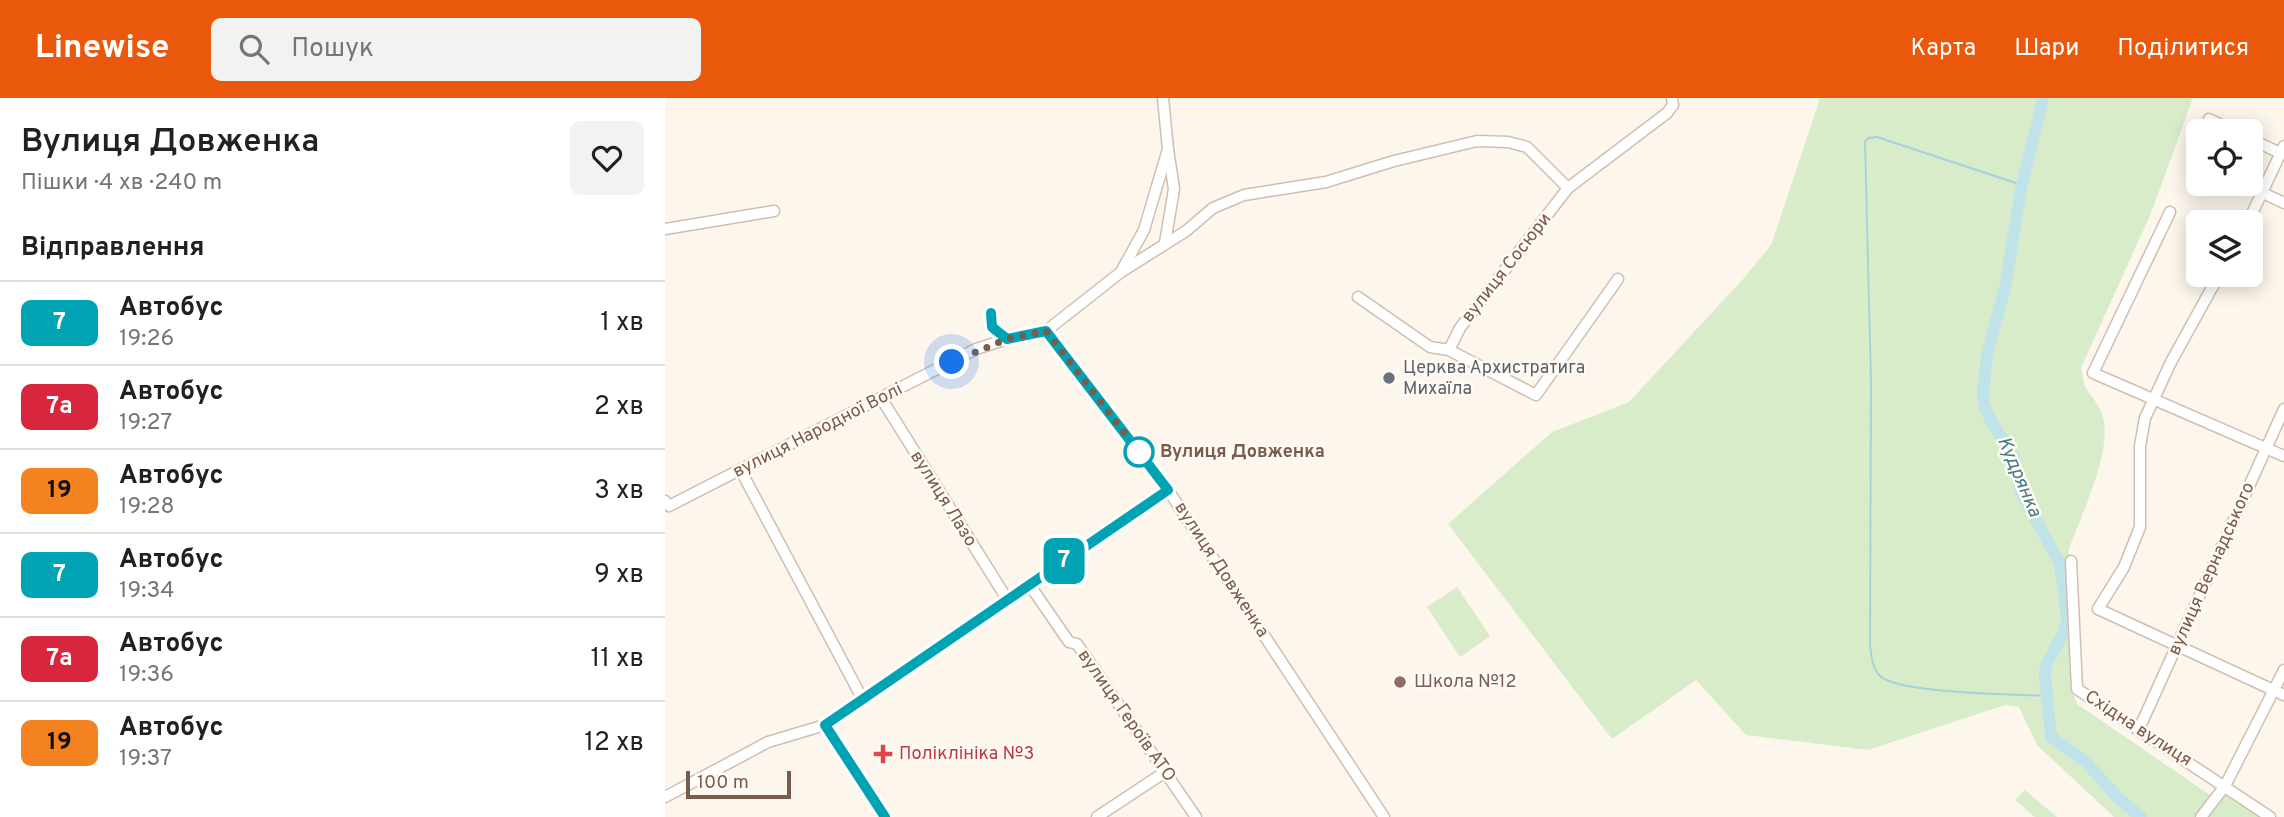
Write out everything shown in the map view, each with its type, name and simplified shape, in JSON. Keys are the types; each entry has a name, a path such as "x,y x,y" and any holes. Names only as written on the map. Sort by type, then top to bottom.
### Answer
{"street":[{"path":"1163,98 1174,189 1165,243"},
{"name":"вулиця Сосюри","path":"1449,350 1459,328 1568,188 1667,113 1673,105 1672,98"},
{"path":"1046,331 1121,272 1186,231 1213,208 1244,195 1307,187 1394,161 1477,141 1508,142 1527,147 1568,188"},
{"path":"2263,143 2282,150 2263,193 2284,203"},
{"path":"1121,272 1144,230 1168,149"},
{"path":"665,229 774,211"},
{"path":"2169,212 2093,373 2284,456"},
{"path":"1358,297 1430,347 1449,350 1536,395 1618,279"},
{"path":"2212,287 2171,362 2141,432 2140,527 2124,567 2098,609 2177,648 2279,693"},
{"name":"вулиця Народної Волі","path":"667,503 741,471 976,349 1046,331"},
{"name":"вулиця Довженка","path":"1046,331 1168,490 1384,817"},
{"name":"вулиця Лазо","path":"881,398 1007,599"},
{"name":"вулиця Вернадського","path":"2139,729 2284,409"},
{"path":"741,471 862,698"},
{"path":"665,797 768,742 825,725 1168,490"},
{"name":"Східна вулиця","path":"2071,561 2077,688 2270,817"},
{"name":"вулиця Героїв АТО","path":"1029,584 1069,642 1077,644 1196,817"},
{"path":"2201,817 2225,786 2279,693 2284,670"},
{"path":"825,725 885,817"},
{"path":"1097,817 1165,772"}],"green space":[{"path":"1820,98 2193,98 2151,213 2081,368 2087,389 2101,412 2104,443 2095,480 2069,549 2068,567 2073,693 2077,704 2213,797 2197,817 2114,817 2037,745 2019,707 2005,705 1868,750 1746,735 1696,680 1612,739 1448,524 1552,432 1629,402 1744,278 1771,245"},
{"path":"1457,587 1490,636 1460,657 1427,607"},
{"path":"2025,790 2057,817 2035,817 2015,800"},
{"path":"2226,790 2264,817 2205,817"}],"waterway":[{"name":"Кудрянка","path":"2043,98 2021,189 2005,288 1987,354 1984,405 2014,457 2021,492 2059,562 2067,619 2064,632 2046,665 2051,737 2086,762 2118,798 2141,817"},
{"path":"2022,185 1877,137 1868,138 1865,142 1871,382 1870,644 1877,672 1890,681 1932,689 2049,696"}],"bus line":[{"name":"7","path":"885,817 825,725 1168,490 1046,331 1007,339 992,327 991,313"}],"place":[{"name":"Церква Архистратига Михаїла","path":"1389,378"},
{"name":"Вулиця Довженка","path":"1139,452"},
{"name":"Школа №12","path":"1400,682"},
{"name":"Поліклініка №3","path":"883,754"}],"route":[{"path":"952,362 976,349 1046,331 1139,452"}]}
